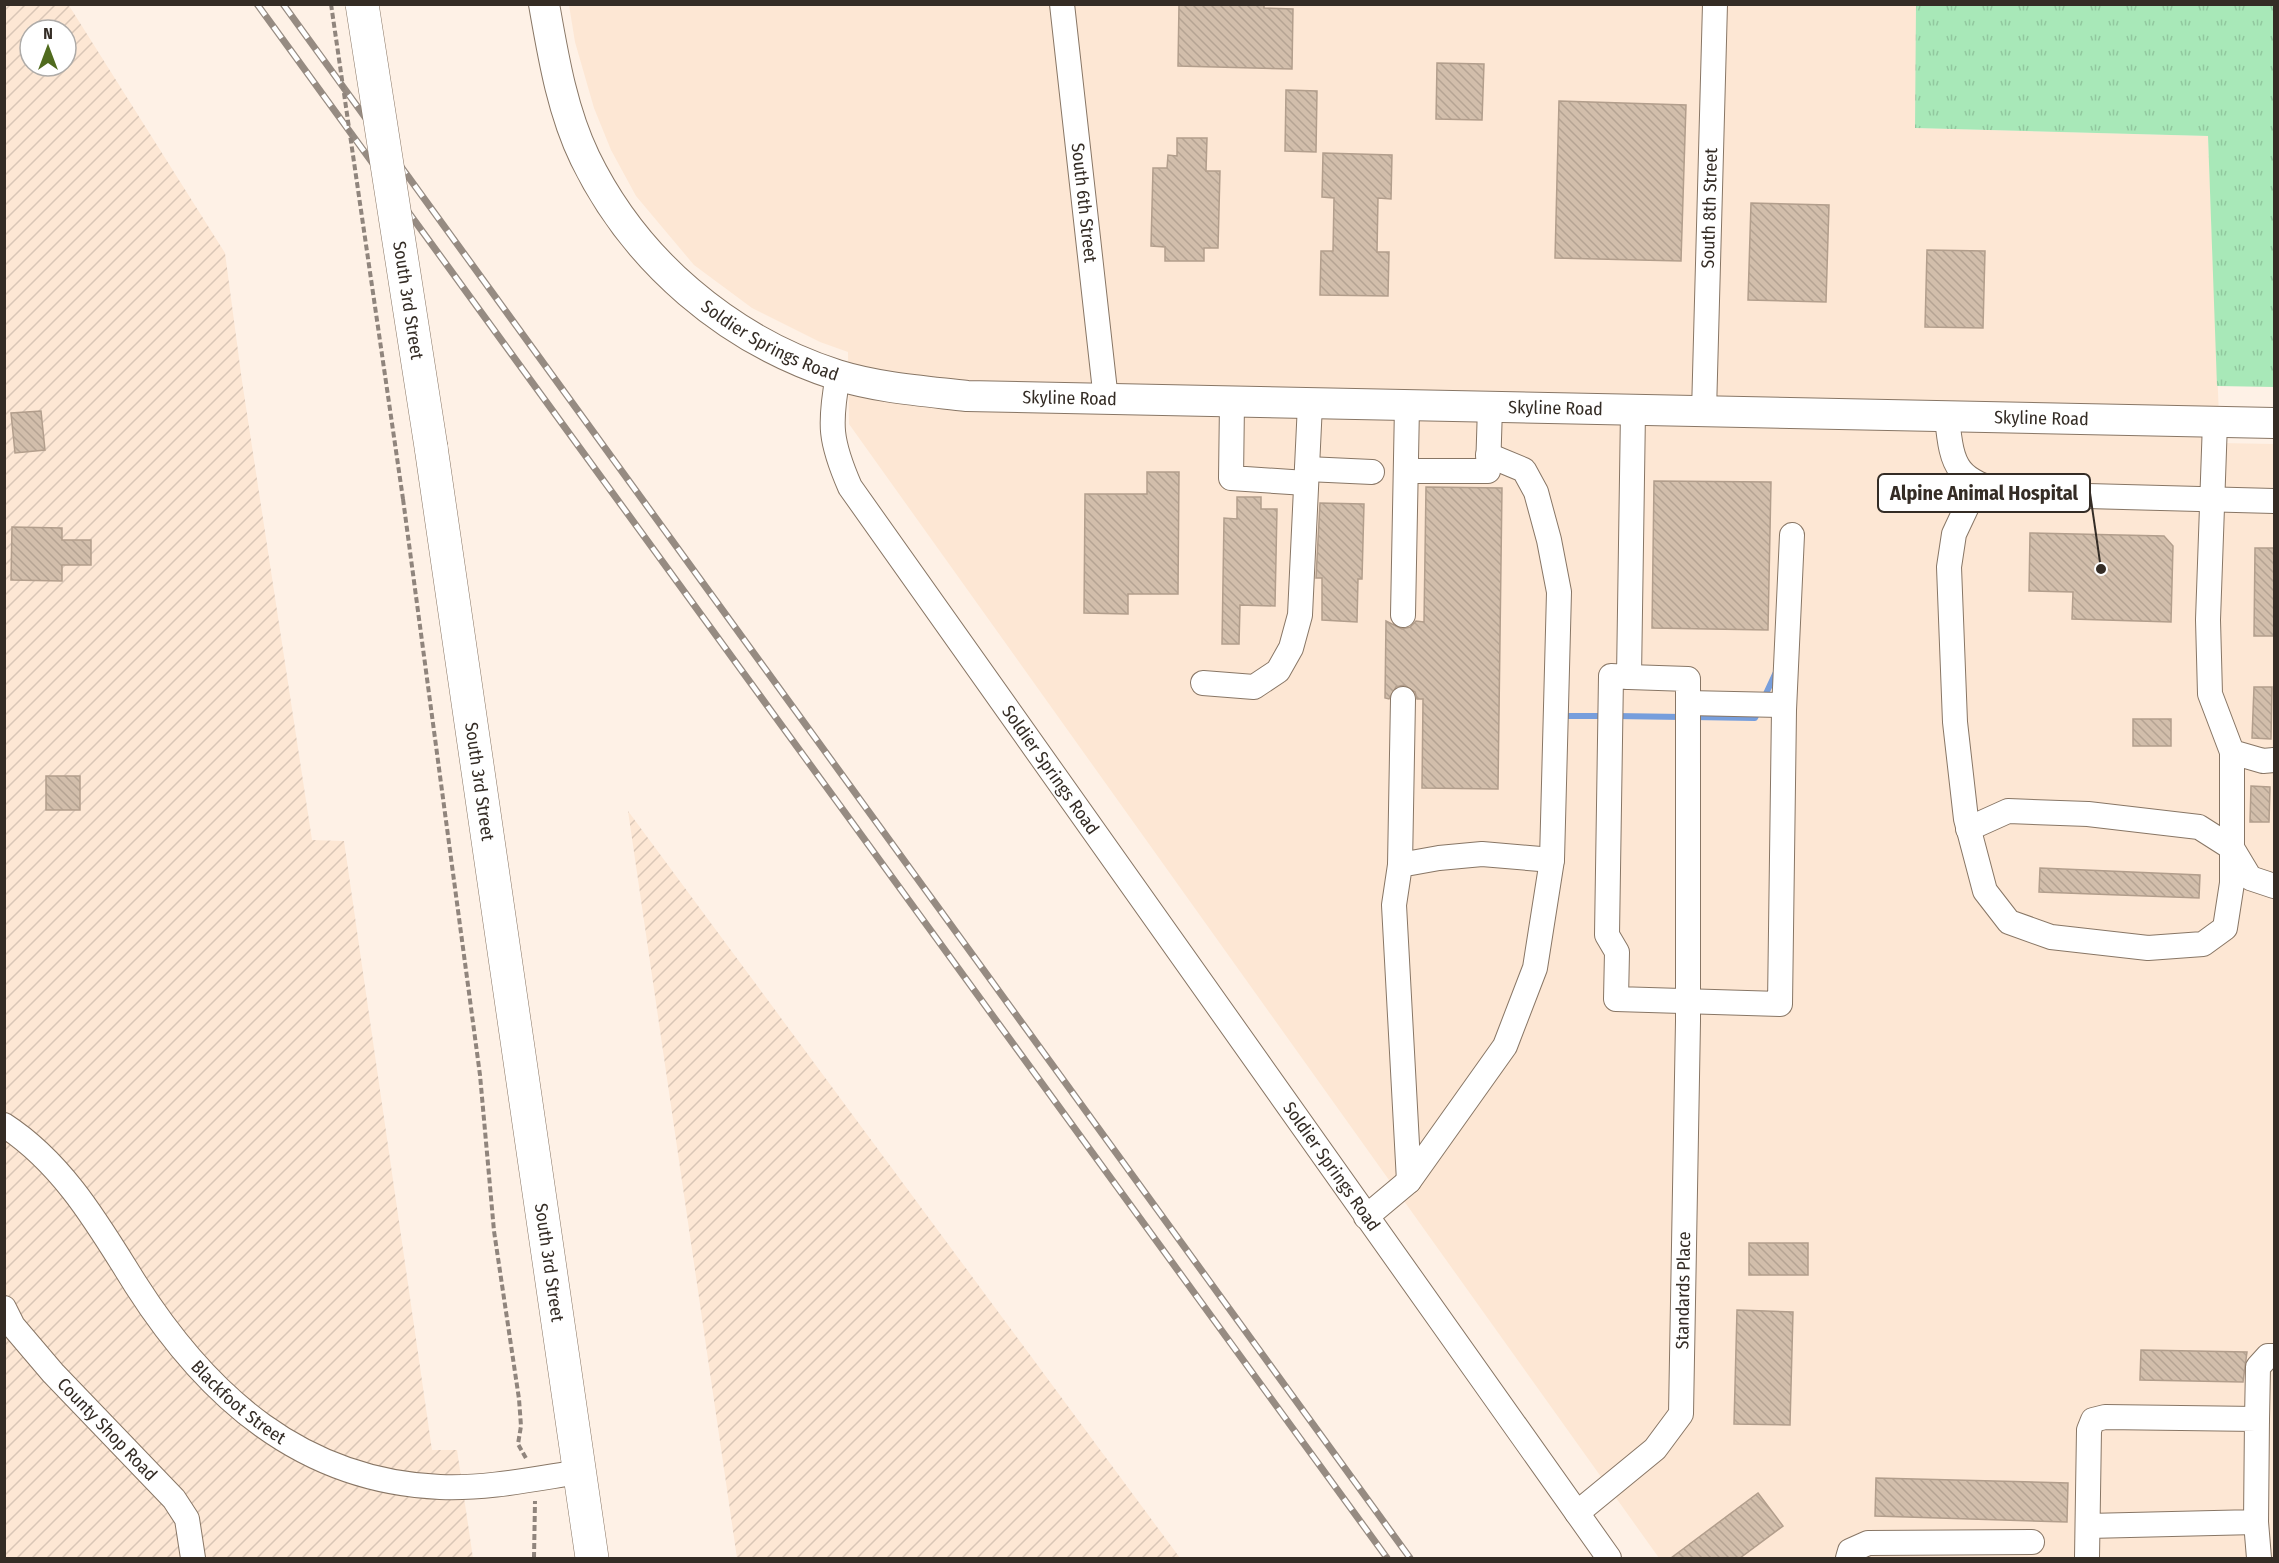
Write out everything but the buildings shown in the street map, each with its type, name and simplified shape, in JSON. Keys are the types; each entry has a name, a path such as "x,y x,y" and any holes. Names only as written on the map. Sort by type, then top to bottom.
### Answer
{"highway":[{"name":"South 3rd Street","path":"362,4 431,447 592,1558"}],"main road":[{"name":"Soldier Springs Road","path":"544,4 554,57 584,156 609,202 631,233 662,268 705,305 747,335 789,356 838,375"},
{"name":"Skyline Road","path":"838,375 898,389 967,396 2274,423"}],"street":[{"name":"South 6th Street","path":"1062,4 1106,400"},
{"name":"South 8th Street","path":"1704,412 1715,4"},
{"name":"Soldier Springs Road","path":"838,375 831,431 836,455 850,487 1609,1558"},
{"path":"1232,403 1231,478 1372,472"},
{"path":"1203,683 1254,687 1278,671 1291,648 1300,615 1310,404"},
{"path":"1403,615 1408,471 1407,406"},
{"path":"1408,471 1488,471 1490,408"},
{"path":"1633,411 1629,677 1611,676 1607,934 1617,952 1616,999 1688,1011 1780,1004 1784,705 1792,535"},
{"path":"1947,417 1950,449 1960,470 1977,485 2010,494 2274,501"},
{"path":"1977,485 1954,534 1949,567 1955,722 1968,829 1986,891 2009,922 2051,937 2148,948 2203,944 2225,927 2232,883 2232,752 2210,694 2208,620 2215,422"},
{"path":"1366,1217 1409,1181 1505,1046 1535,968 1552,860 1559,592 1549,540 1536,492 1524,470 1488,455"},
{"name":"Standards Place","path":"1577,1513 1655,1449 1681,1414 1688,1011 1688,679 1629,677"},
{"path":"1402,699 1400,865 1394,906 1409,1181"},
{"path":"1688,703 1784,705"},
{"path":"2232,752 2263,761 2274,760"},
{"path":"1968,829 2008,811 2088,814 2199,827 2232,849 2250,878 2274,886"},
{"path":"1400,865 1482,854 1552,860"},
{"name":"Blackfoot Street","path":"4,1125 50,1162 85,1205 155,1315 187,1357 252,1419 287,1443 331,1466 382,1480 440,1487 494,1485 579,1472"},
{"name":"County Shop Road","path":"4,1308 13,1326 53,1373 174,1499 187,1519 193,1558"},
{"path":"2259,1558 2256,1522 2258,1367 2261,1360 2274,1356"},
{"path":"2087,1558 2089,1430 2093,1420 2105,1417 2257,1419"},
{"path":"2088,1526 2256,1522"},
{"path":"1848,1558 1850,1551 1868,1543 2032,1542"}],"path":[{"path":"331,4 403,499 480,1076 494,1231 519,1399 518,1444 537,1478 534,1558"}],"shaded area":[{"path":"68,4 77,18 18,18 18,78 78,78 78,20 225,253 242,381 312,840 344,841 432,1450 457,1450 473,1558 5,1558 4,5"},
{"path":"569,5 1916,5 1916,128 2208,136 2220,443 2274,444 2274,1558 1659,1558 849,424 848,352 820,342 752,308 694,265 636,196 611,150 594,108 575,42"},
{"path":"628,811 1180,1558 737,1558"}],"green space":[{"path":"1916,5 2274,5 2274,387 2217,386 2208,136 1915,128"}],"waterway":[{"path":"1764,698 1776,672"},
{"path":"1693,717 1755,718 1759,710"},
{"path":"1569,716 1605,716"},
{"path":"1615,716 1683,717"}],"railway":[{"path":"257,4 1387,1558"},
{"path":"283,4 1410,1558"}],"place":[{"name":"Alpine Animal Hospital","path":"2101,569"}]}
